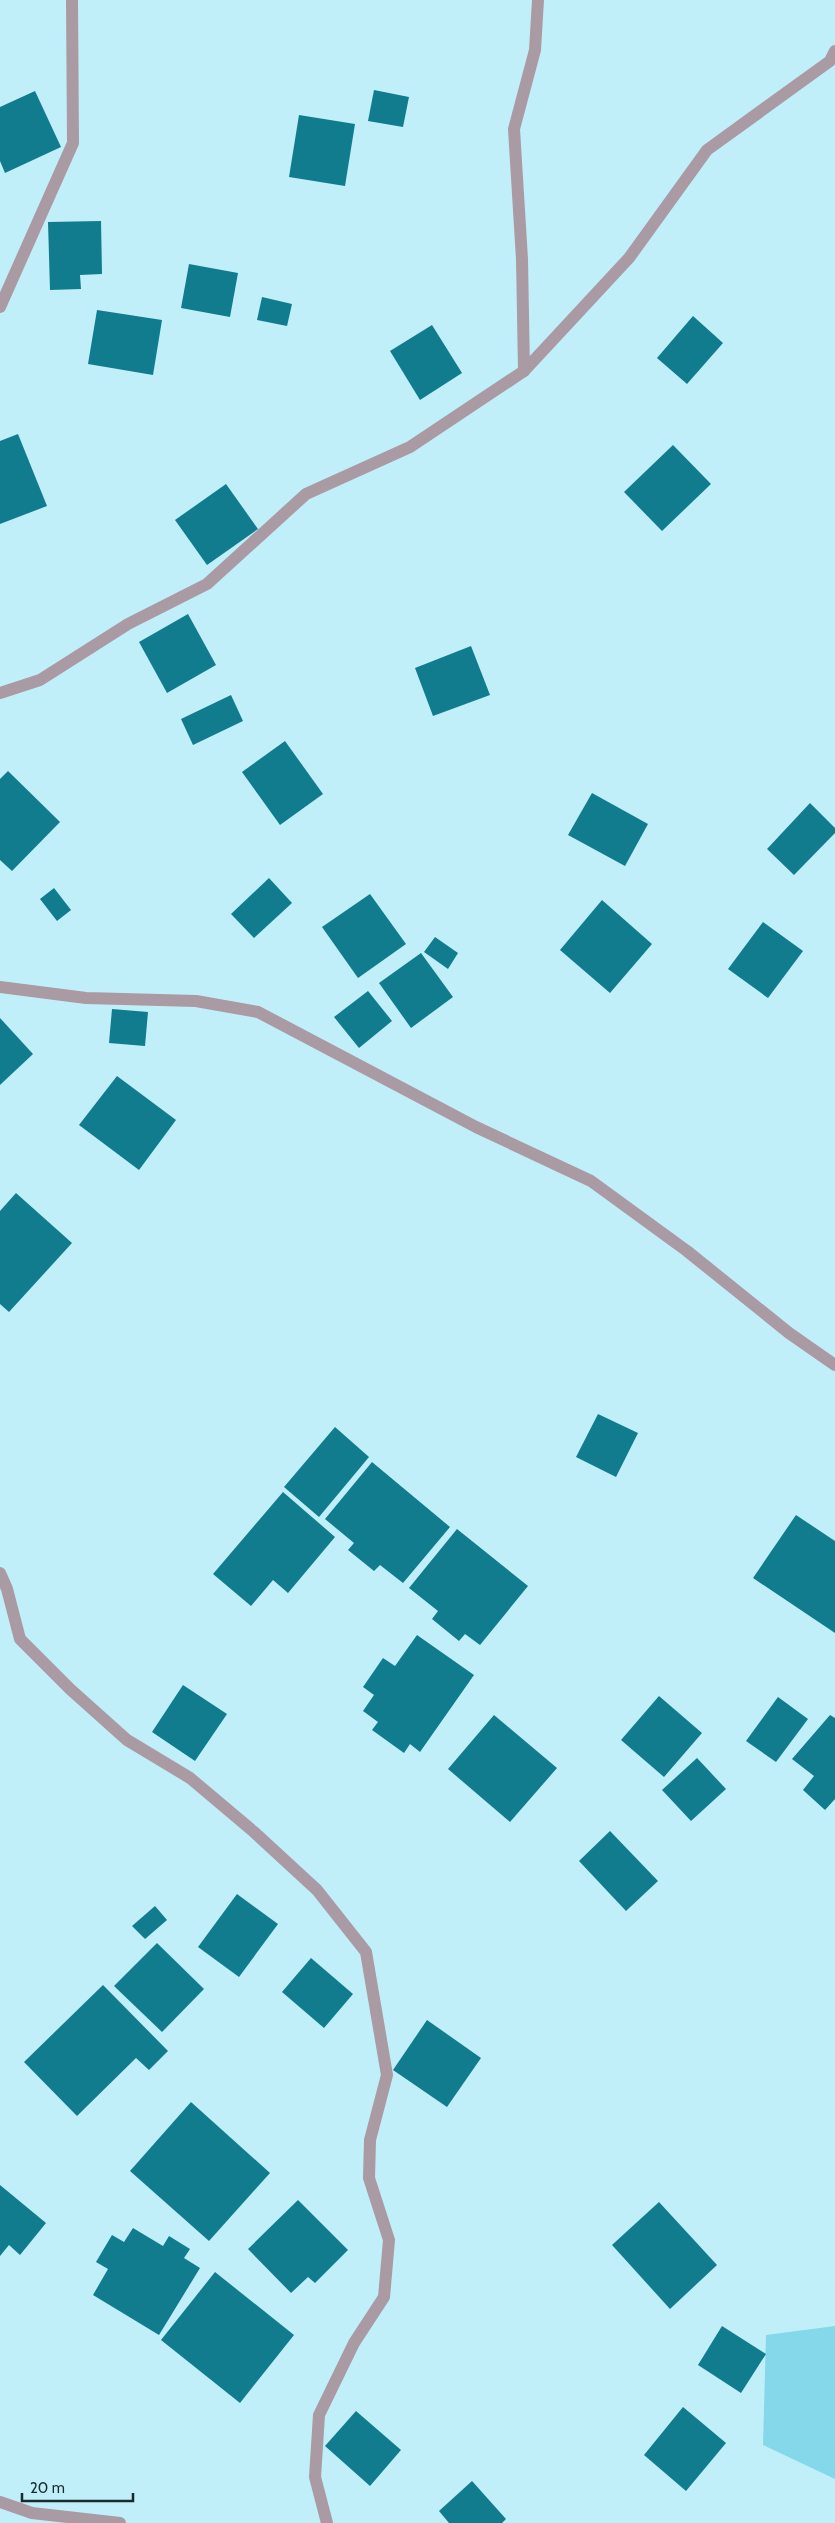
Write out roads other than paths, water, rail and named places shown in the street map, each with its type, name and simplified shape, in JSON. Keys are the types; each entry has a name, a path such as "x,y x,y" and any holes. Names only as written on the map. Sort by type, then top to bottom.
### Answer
{"street":[{"path":"0,307 73,142 72,0"},
{"path":"524,371 522,258 514,129 535,50 538,0"},
{"path":"0,693 40,680 128,624 207,584 306,494 410,447 524,371 629,258 707,150 830,61 835,51"},
{"path":"0,987 86,998 196,1000 258,1012 476,1126 592,1181 686,1250 789,1333 835,1365"},
{"path":"0,1573 7,1589 20,1639 70,1689 127,1740 190,1778 254,1832 317,1890 366,1952 387,2075 370,2140 370,2178 389,2240 384,2297 354,2343 319,2415 315,2477 327,2523"},
{"path":"0,2502 32,2514 120,2523"}]}
